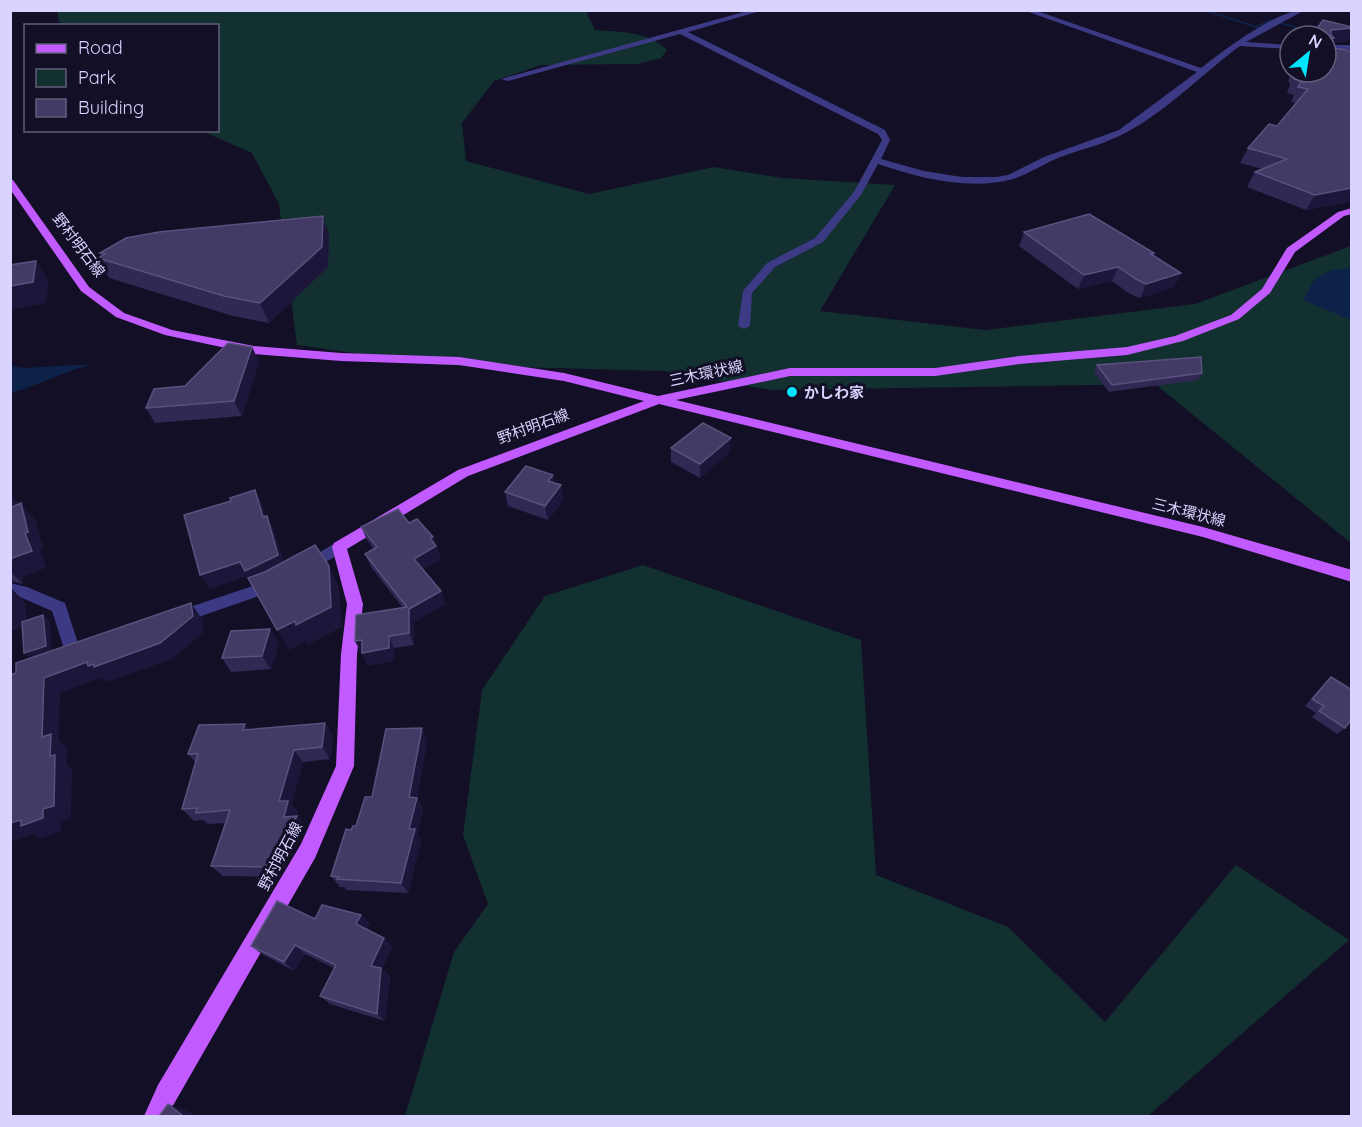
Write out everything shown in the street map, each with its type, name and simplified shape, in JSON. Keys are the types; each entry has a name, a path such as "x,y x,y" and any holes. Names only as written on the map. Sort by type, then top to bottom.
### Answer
{"main road":[{"name":"野村明石線","path":"10,182 86,289 120,315 170,333 254,350 341,357 459,361 564,377 658,400"},
{"name":"三木環状線","path":"658,400 790,372 935,372 1019,360 1127,351 1179,339 1235,317 1266,291 1291,250 1341,214 1352,210"},
{"name":"野村明石線","path":"155,1116 308,851 345,766 349,654 355,604 339,547 463,473 658,400"},
{"name":"三木環状線","path":"658,400 750,420 1203,532 1352,576"}],"street":[{"path":"505,79 761,10"},
{"path":"1026,10 1202,71"},
{"path":"876,160 902,171 932,176 993,181 1011,177 1047,158 1081,148 1130,127 1238,44 1260,30 1302,10"},
{"path":"682,32 882,132 885,140 858,194 819,240 771,266 747,293 744,326"},
{"path":"1238,44 1278,46"},
{"path":"161,624 271,587 339,547"},
{"path":"10,589 22,591 59,607 73,653"}],"green space":[{"path":"57,10 586,11 595,30 642,36 667,50 661,58 638,64 541,65 494,81 462,123 466,161 589,194 714,167 783,178 895,185 820,311 985,330 1195,304 1351,246 1351,543 1155,384 771,390 663,371 439,365 297,345 279,204 252,153 204,132 219,132 219,24 60,24"},
{"path":"643,565 861,640 876,875 1008,927 1105,1022 1236,865 1349,940 1148,1116 405,1116 454,952 488,904 463,835 482,690 545,596"}],"water":[{"path":"1351,268 1351,320 1303,300 1314,280 1331,270"},
{"path":"94,364 11,393 11,366 24,368"}],"building":[{"path":"1323,20 1352,27 1352,28 1338,29 1338,24 1320,24"},
{"path":"1338,49 1352,51 1352,188 1315,195 1255,172 1287,159 1248,148 1269,124 1277,126 1308,89 1298,87 1300,84 1338,84"},
{"path":"1089,214 1154,253 1151,254 1181,273 1146,284 1118,267 1084,275 1024,232"},
{"path":"323,216 322,247 260,303 224,296 98,258 105,254 100,253 126,238 159,232"},
{"path":"36,261 33,282 10,286 10,265"},
{"path":"228,343 252,347 234,401 146,408 154,389 185,386"},
{"path":"1201,357 1202,373 1112,385 1097,365"},
{"path":"703,423 731,438 700,464 671,448"},
{"path":"526,466 553,475 548,481 561,485 545,506 505,492"},
{"path":"255,490 263,517 267,516 278,555 245,571 240,562 200,575 184,515 231,501 230,498"},
{"path":"10,503 12,507 21,503 28,532 25,533 32,551 10,559"},
{"path":"398,509 409,523 417,519 433,537 430,538 436,546 414,559 441,591 409,609 409,633 389,636 389,648 362,653 362,640 355,641 356,615 407,607 365,554 377,547 361,527"},
{"path":"315,545 329,566 331,607 296,625 295,621 277,630 248,578 265,572"},
{"path":"191,603 193,616 160,643 94,667 94,664 88,666 87,662 44,678 42,737 51,734 50,756 55,755 54,806 43,809 43,818 21,826 21,820 10,823 10,675 16,673 16,663"},
{"path":"43,615 46,646 24,653 22,622"},
{"path":"270,629 262,656 222,658 231,631"},
{"path":"1331,677 1352,690 1352,719 1345,728 1319,711 1324,706 1312,699"},
{"path":"325,723 322,747 294,750 279,801 288,801 284,817 297,816 268,867 211,866 230,810 196,813 197,808 182,809 198,754 188,754 199,725 245,724 243,730"},
{"path":"422,728 409,797 417,798 409,829 415,829 401,883 337,879 339,877 331,876 346,829 351,830 353,826 356,826 365,797 372,797 386,729"},
{"path":"277,901 315,919 322,905 361,915 356,924 384,938 371,966 381,968 377,1014 320,996 336,965 295,945 284,962 251,946"},
{"path":"168,1104 183,1116 159,1116"}],"waterway":[{"path":"1202,10 1256,27 1270,20 1284,24"}],"place":[{"name":"かしわ家","path":"792,392"}]}
